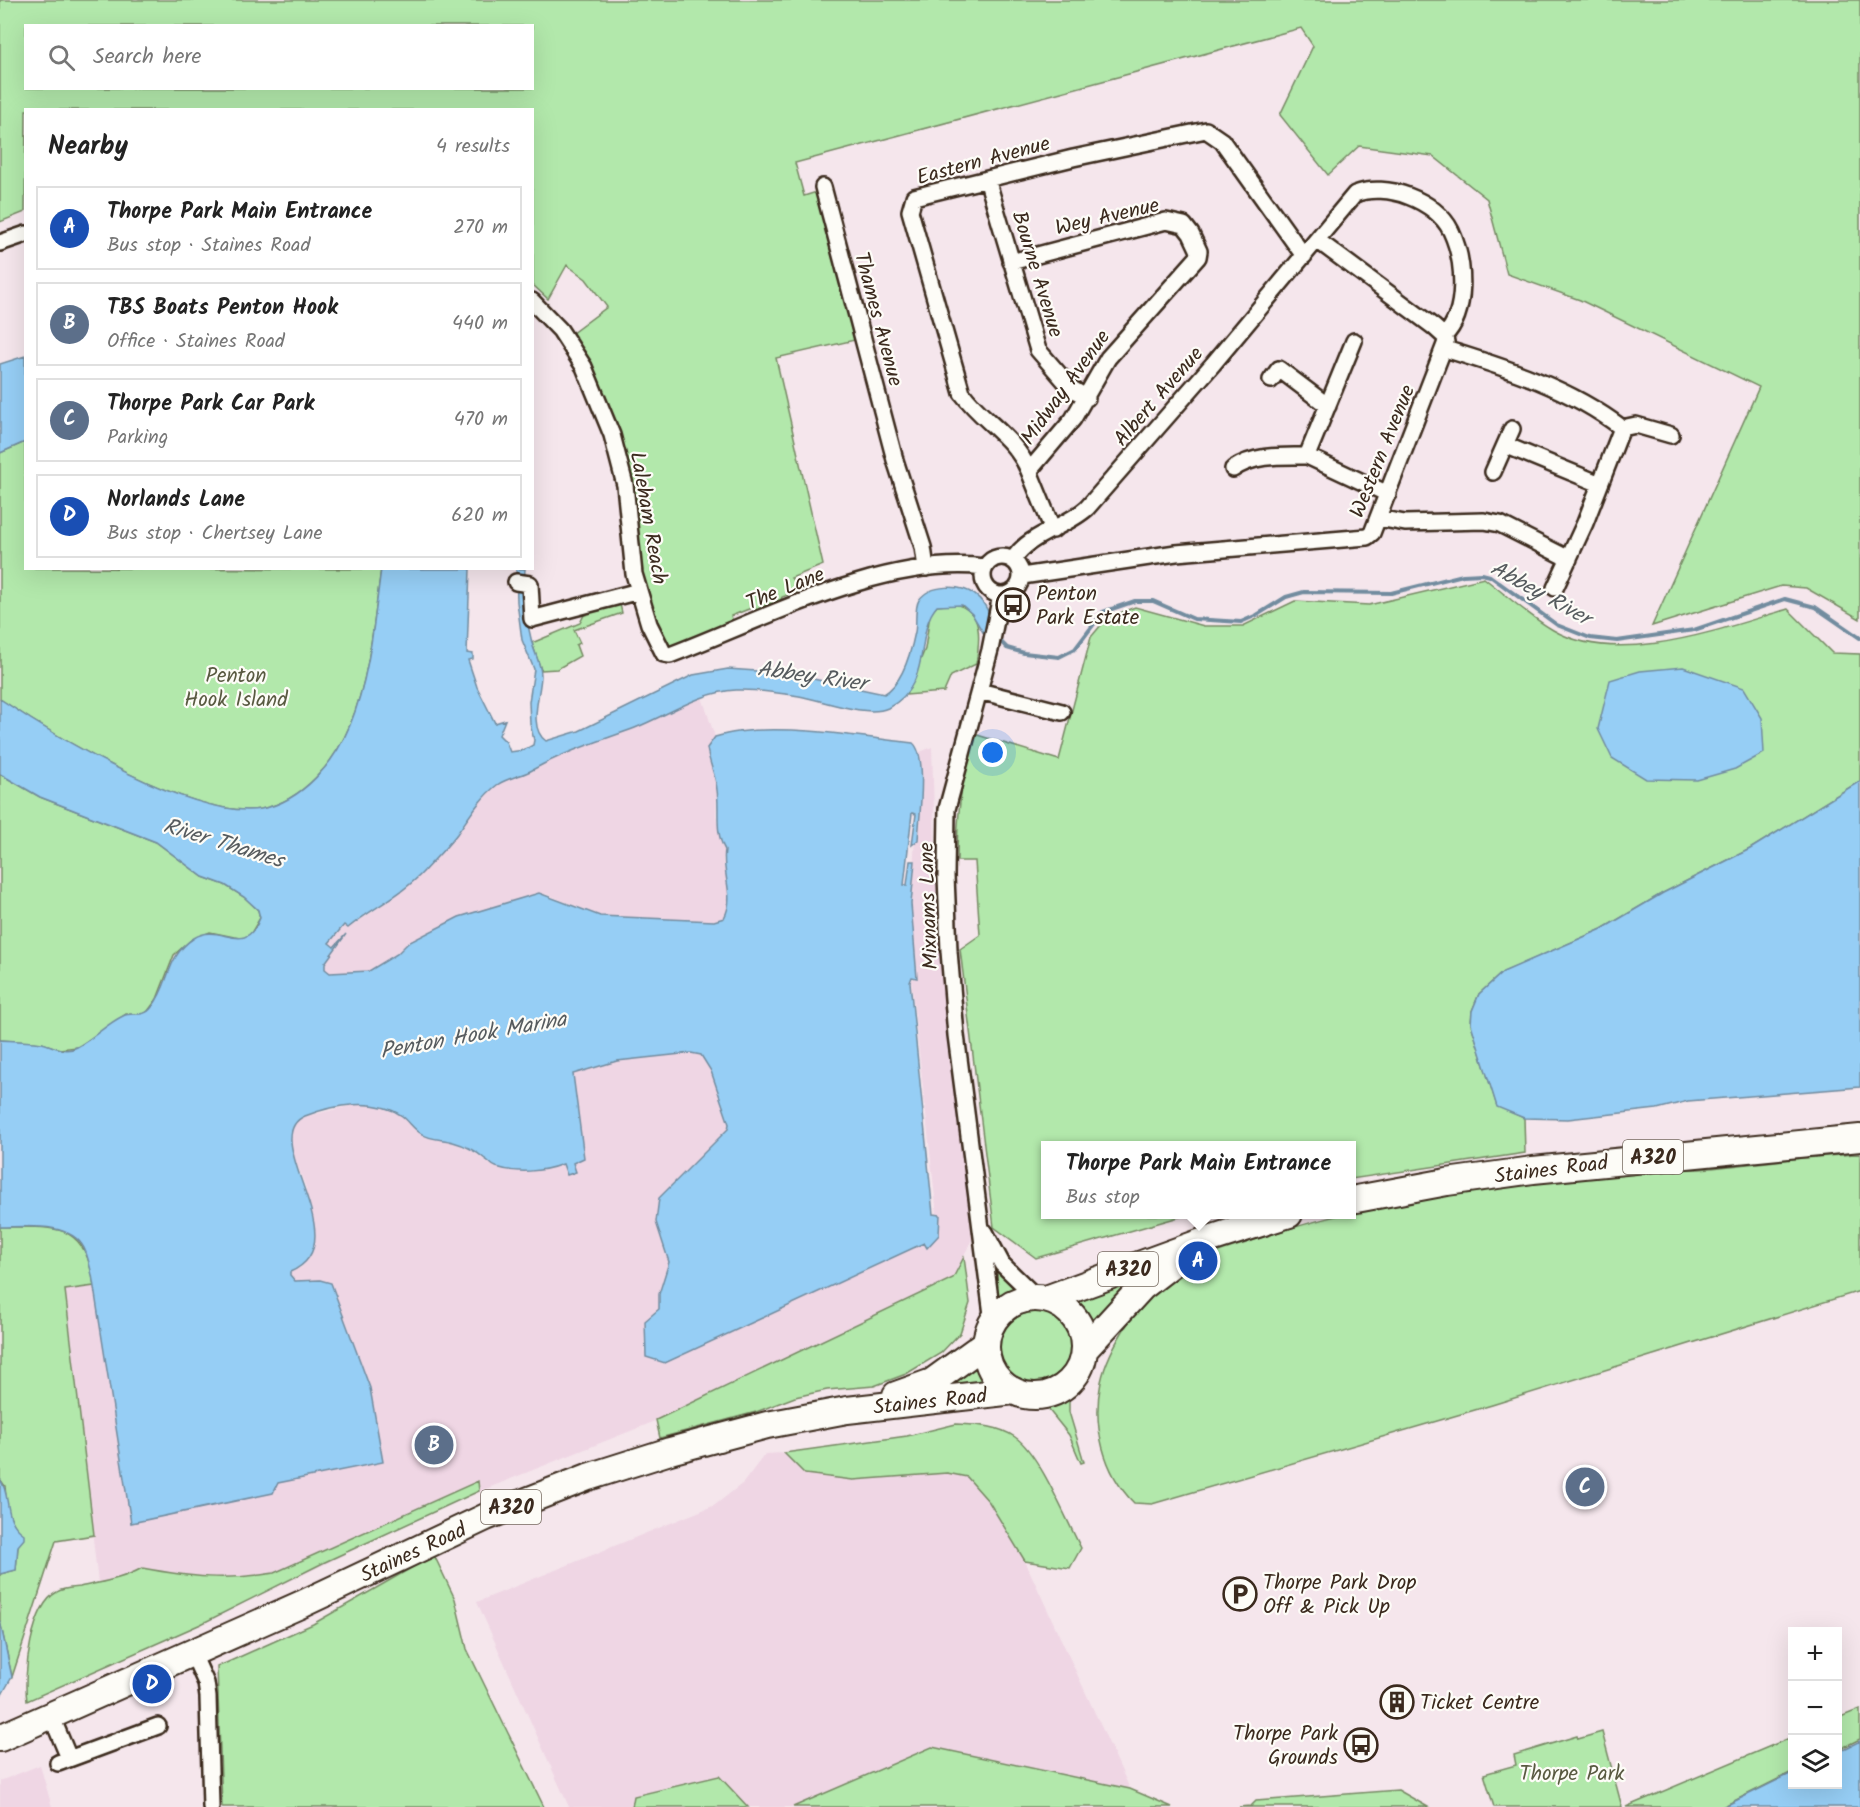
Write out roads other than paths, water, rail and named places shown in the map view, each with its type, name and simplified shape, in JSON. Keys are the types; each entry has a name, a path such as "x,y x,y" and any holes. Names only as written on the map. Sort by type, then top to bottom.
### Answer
{"main road":[{"name":"Staines Road","path":"1356,1199 1447,1182 1533,1170 1860,1138"},
{"name":"A320","path":"1041,1299 1210,1239 1276,1219"},
{"name":"A320","path":"1084,1350 1142,1287 1179,1258 1210,1239"},
{"path":"1041,1299 1070,1312 1080,1329 1084,1350 1075,1375 1058,1390 1037,1396 1014,1391 993,1371 990,1333 1012,1304 1041,1299"},
{"name":"Staines Road","path":"847,1410 932,1382 990,1333"},
{"name":"Staines Road","path":"192,1652 302,1604 486,1517 588,1477 670,1451 767,1425 847,1410 1014,1391"},
{"name":"A320","path":"0,1738 192,1652"}],"street":[{"name":"Eastern Avenue","path":"1029,471 1017,448 976,410 962,393 910,210 914,197 1206,130 1221,141 1304,256"},
{"name":"Bourne Avenue","path":"987,179 1038,350 1071,388 1087,398"},
{"name":"Thames Avenue","path":"823,187 895,460 923,547 926,568"},
{"name":"Western Avenue","path":"1022,576 1187,552 1367,537 1372,533 1444,343 1455,324 1459,308 1460,264 1451,231 1433,210 1400,194 1371,189 1362,191 1347,201 1317,240"},
{"name":"Wey Avenue","path":"1011,262 1166,221 1184,225 1199,251"},
{"path":"0,243 24,235"},
{"name":"Albert Avenue","path":"1013,560 1023,547 1075,519 1087,508 1213,364 1317,240"},
{"path":"1317,240 1444,343 1580,400 1622,428 1636,425 1671,435"},
{"name":"Midway Avenue","path":"1053,530 1029,471 1073,419 1087,398 1101,367 1198,257 1199,251"},
{"name":"Laleham Reach","path":"534,303 560,330 584,367 612,435 625,484 630,549 639,591 649,624 664,654"},
{"path":"1307,456 1354,341"},
{"path":"1271,380 1279,369 1328,406"},
{"path":"1555,588 1622,428"},
{"path":"1493,472 1512,429"},
{"path":"1505,445 1600,484"},
{"path":"1233,469 1245,461 1260,458 1307,456 1388,494"},
{"path":"1378,518 1405,523 1484,521 1500,524 1569,559"},
{"path":"1003,556 1013,560 1022,576 1015,590 1001,595 987,589 984,582 984,567 995,557 1003,556"},
{"name":"The Lane","path":"664,654 681,651 846,586 926,568 984,567"},
{"path":"520,582 530,584 532,619 639,591"},
{"name":"Mixnams Lane","path":"990,1333 980,1221 956,1035 949,951 946,876 947,808 990,650 1001,595"},
{"path":"978,691 1062,712"},
{"name":"Mixnams Lane","path":"980,1221 1002,1264 1041,1299"},
{"path":"192,1652 206,1683 208,1697 211,1807"},
{"path":"51,1715 64,1760 158,1726"}],"water":[{"path":"24,356 24,442 0,453 0,364"},
{"path":"381,570 470,570 467,653 473,654 473,659 468,660 477,687 495,723 505,720 499,735 506,742 510,752 524,750 533,745 534,740 530,724 529,702 534,669 522,640 516,570 525,570 527,615 532,643 541,671 536,710 537,728 546,741 579,731 693,675 728,669 785,673 884,694 891,689 905,666 915,632 917,603 924,595 946,587 969,591 983,602 991,617 987,639 972,614 962,605 937,606 930,617 918,672 912,685 903,698 888,708 879,711 857,710 799,696 744,690 723,692 697,699 635,728 571,752 502,782 485,796 453,839 415,880 348,928 344,925 329,943 334,947 346,934 325,963 325,969 330,973 369,971 397,954 408,943 459,917 539,893 600,916 714,921 724,918 729,901 725,850 718,828 718,798 707,748 715,737 736,732 786,730 913,743 918,750 920,760 921,804 918,840 912,845 916,814 912,813 904,885 907,885 910,861 915,861 911,904 917,978 912,977 910,982 933,1214 940,1215 939,1235 927,1248 924,1243 665,1363 646,1357 645,1321 659,1309 659,1294 669,1262 656,1222 659,1198 728,1129 729,1124 711,1071 701,1055 691,1053 617,1061 573,1074 584,1158 573,1163 576,1172 567,1175 563,1164 529,1171 512,1171 493,1166 478,1153 466,1147 425,1136 402,1116 379,1106 341,1106 305,1116 293,1128 291,1145 312,1215 315,1238 309,1258 290,1272 290,1275 295,1281 320,1280 331,1283 370,1388 383,1462 278,1483 273,1493 131,1523 92,1275 84,1248 69,1233 58,1229 0,1227 0,1040 42,1043 64,1050 73,1049 123,1016 149,1011 158,998 178,953 194,938 213,933 239,938 247,936 254,930 260,918 258,910 244,897 225,885 203,877 156,842 40,797 0,774 0,699 89,753 163,789 199,802 233,809 261,809 276,805 304,789 336,753 357,706 367,668"},
{"path":"1683,667 1744,688 1762,718 1764,753 1735,769 1697,780 1646,779 1612,758 1598,729 1610,680 1640,671"},
{"path":"1860,781 1860,1087 1688,1101 1657,1109 1568,1119 1524,1118 1497,1107 1471,1024 1472,1011 1479,994 1503,972 1602,929 1663,893 1750,849"},
{"path":"0,1479 6,1493 10,1514 17,1528 24,1534 24,1539 18,1546 16,1570 0,1574"},
{"path":"0,1621 12,1677 0,1698"},
{"path":"1860,1741 1860,1807 1723,1807 1788,1775 1788,1789 1842,1789 1842,1750"}],"waterway":[{"name":"Abbey River","path":"996,637 1007,648 1024,653 1059,657 1075,649 1103,612 1135,601 1153,601 1194,619 1241,622 1286,597 1304,592 1391,593 1463,575 1482,574 1490,576 1557,625 1590,638 1617,641 1694,630 1785,599 1815,607 1860,638"}],"place":[{"name":"Penton Park Estate","path":"1013,605"},
{"name":"Thorpe Park Main Entrance","path":"1198,1261"},
{"name":"TBS Boats Penton Hook","path":"434,1445"},
{"name":"Thorpe Park Car Park","path":"1585,1487"},
{"name":"Thorpe Park Drop Off & Pick Up","path":"1240,1594"},
{"name":"Norlands Lane","path":"152,1684"},
{"name":"Ticket Centre","path":"1397,1702"},
{"name":"Thorpe Park Grounds","path":"1361,1745"}],"park label":[{"name":"Penton Hook Island","path":"236,687"},
{"name":"Thorpe Park","path":"1572,1773"}],"water label":[{"name":"River Thames","path":"224,842"},
{"name":"Penton Hook Marina","path":"473,1034"}]}
